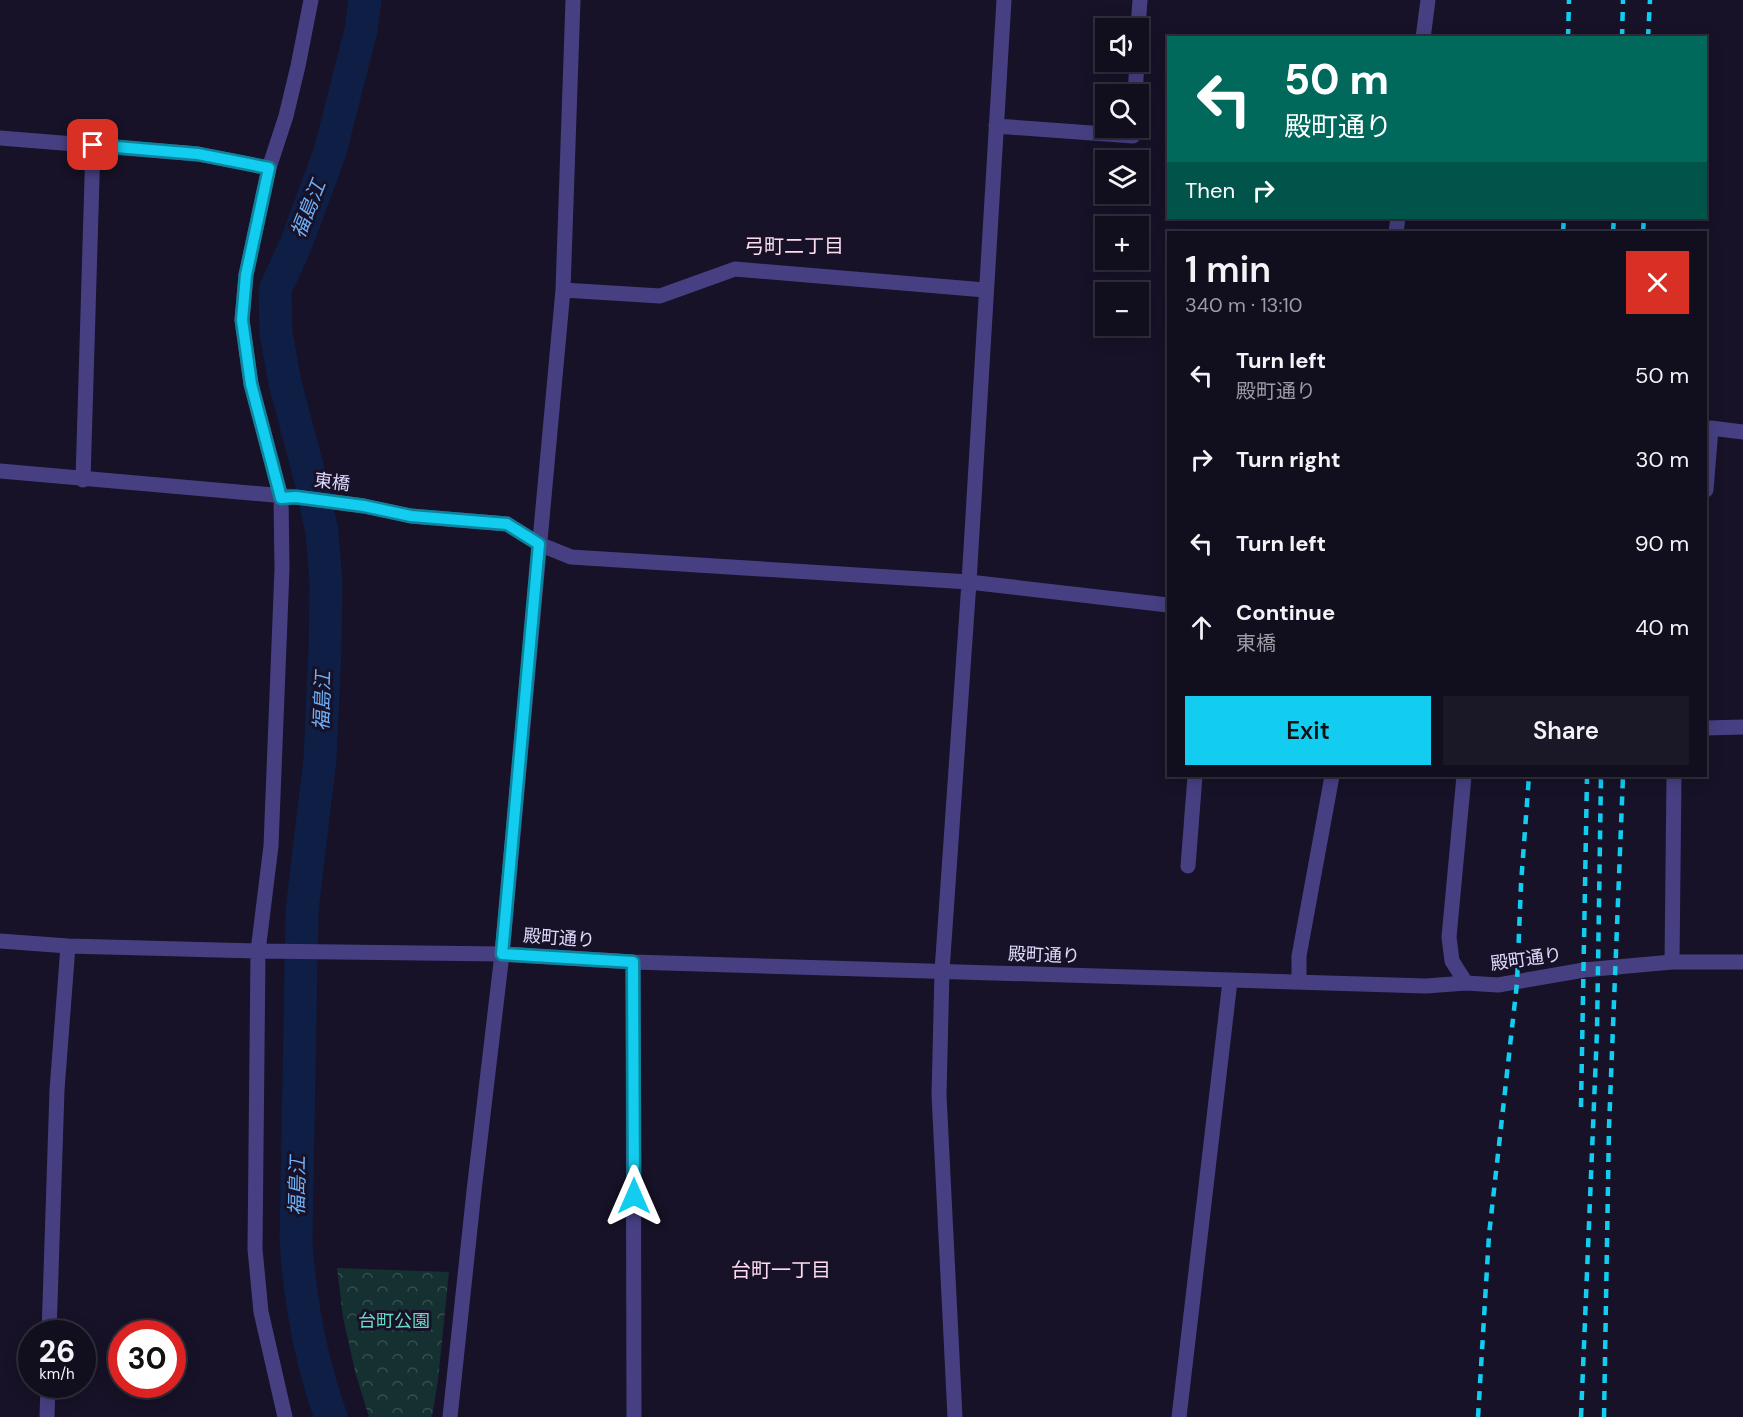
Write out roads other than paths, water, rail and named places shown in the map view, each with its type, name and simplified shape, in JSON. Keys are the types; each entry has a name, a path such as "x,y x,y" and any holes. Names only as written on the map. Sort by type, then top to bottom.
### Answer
{"street":[{"path":"285,1417 261,1312 255,1249 264,951 271,846 282,569 288,497 251,384 242,320 246,275 269,168 286,116 310,0"},
{"path":"450,1417 502,954 563,290 573,0"},
{"path":"955,1417 939,1095 942,971 969,582 1004,0"},
{"path":"1139,18 1140,0"},
{"path":"1423,36 1428,0"},
{"path":"996,126 1095,133"},
{"path":"0,138 198,154 269,168"},
{"path":"83,480 93,145"},
{"path":"563,290 660,296 735,269 985,290"},
{"path":"1707,478 1711,428 1743,432"},
{"name":"東橋","path":"0,471 288,497 364,506 411,516 507,524 539,544 571,557 969,582 1167,605"},
{"path":"1707,728 1743,727"},
{"path":"1188,866 1196,777"},
{"path":"1299,981 1299,956 1332,777"},
{"path":"1464,777 1449,937 1452,961 1466,983"},
{"path":"1672,962 1674,777"},
{"name":"殿町通り","path":"0,941 68,946 342,953 502,954 633,962 1426,986 1466,983 1498,986 1584,970 1672,962 1743,962"},
{"path":"49,1320 57,1090 68,946"},
{"path":"633,962 634,1417"},
{"path":"1179,1417 1230,981"},
{"path":"47,1417 48,1398"}],"waterway":[{"name":"福島江","path":"331,1417 307,1330 296,1241 302,910 320,759 326,582 322,532 285,383 276,333 275,290 296,244 330,152 361,30 365,0"}],"railway":[{"path":"1568,36 1569,0"},
{"path":"1622,36 1623,0"},
{"path":"1648,36 1650,0"},
{"path":"1563,231 1564,219"},
{"path":"1613,231 1614,219"},
{"path":"1643,231 1644,219"},
{"path":"1478,1417 1489,1235 1517,983 1529,777"},
{"path":"1581,1107 1587,777"},
{"path":"1581,1417 1597,1031 1601,777"},
{"path":"1604,1417 1609,1127 1623,777"}],"district":[{"name":"弓町二丁目","path":"794,246"},
{"name":"台町一丁目","path":"781,1270"}],"park label":[{"name":"台町公園","path":"394,1321"}]}
